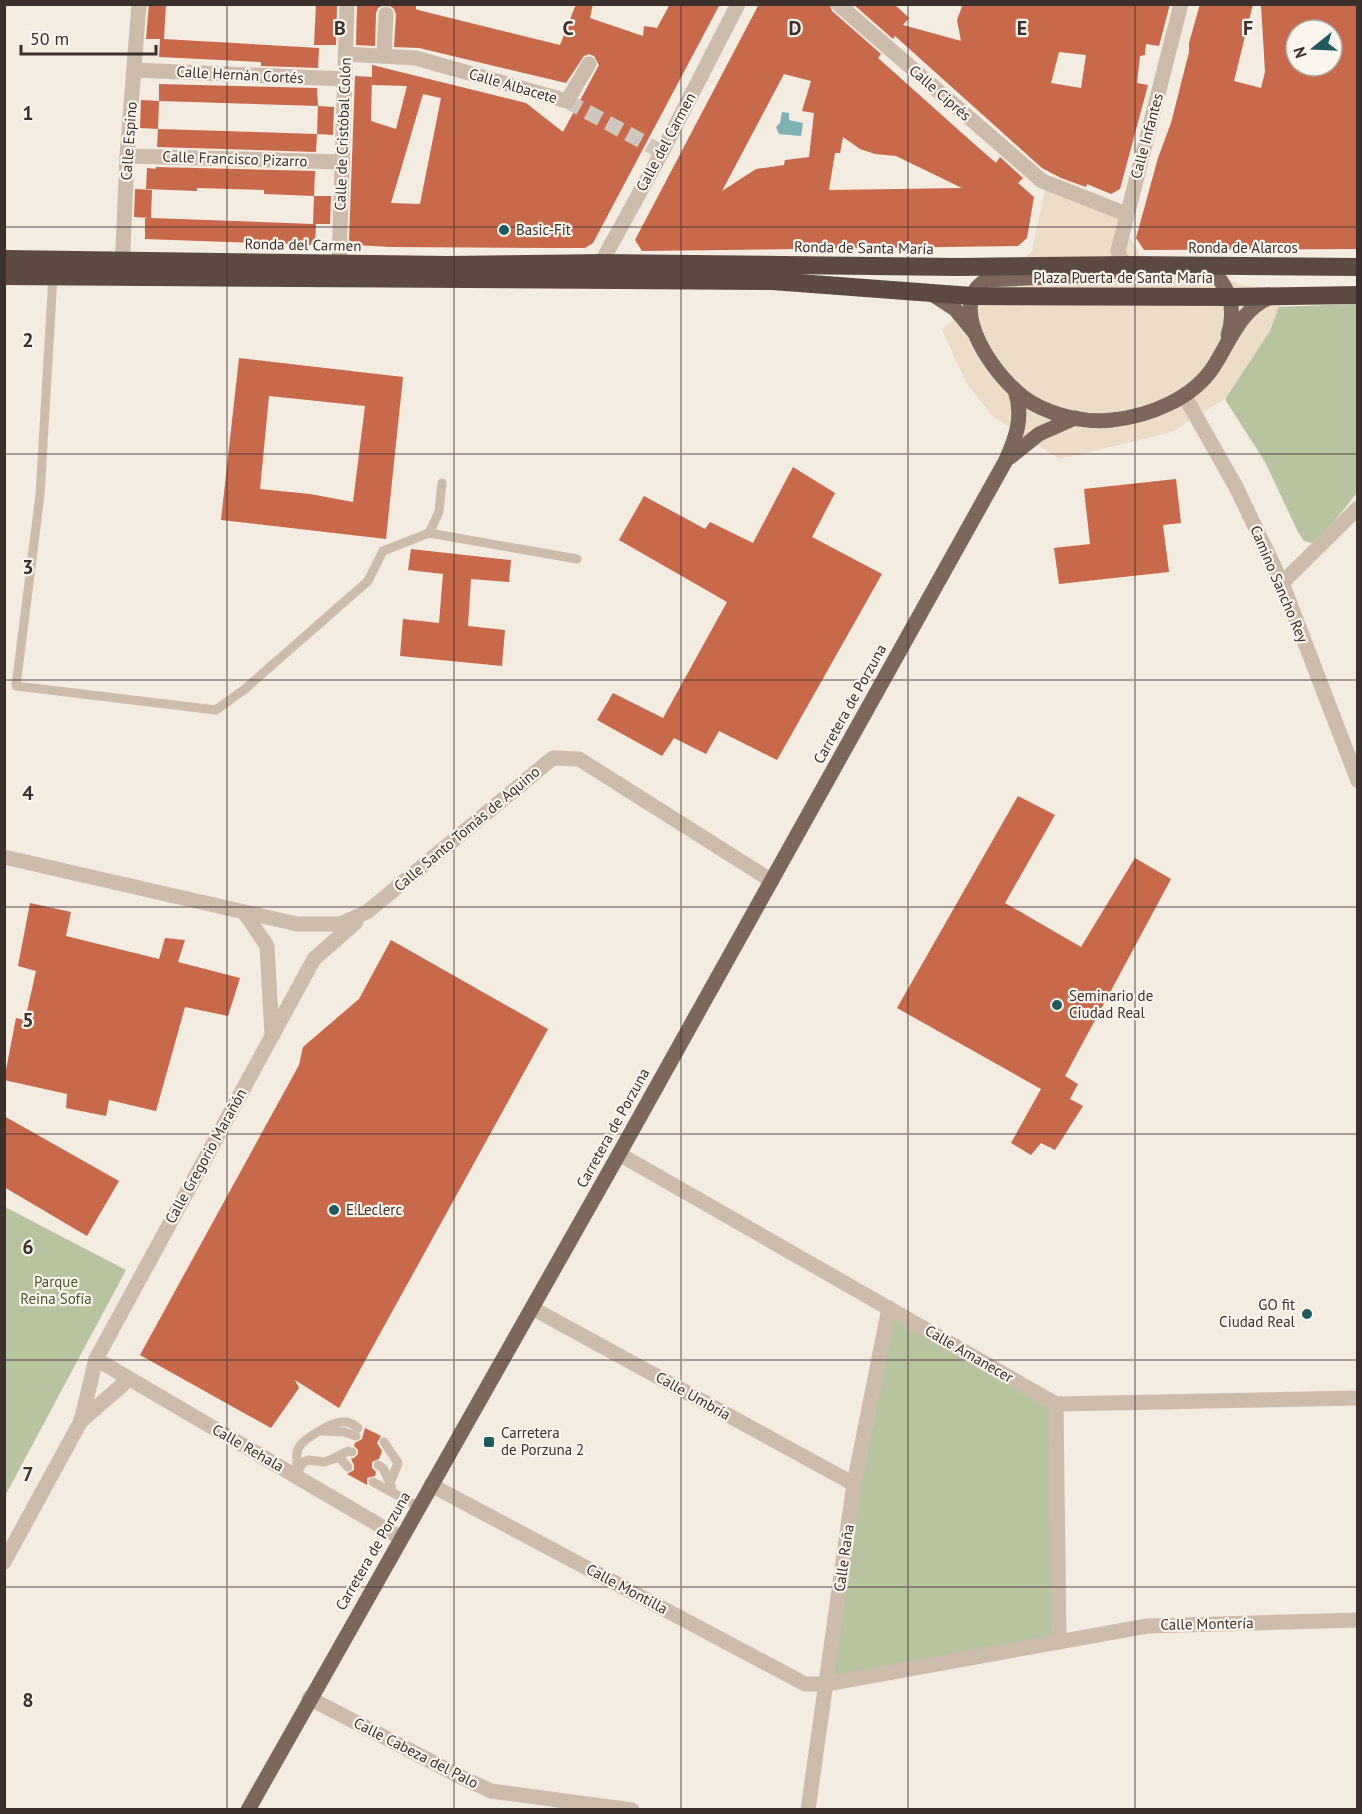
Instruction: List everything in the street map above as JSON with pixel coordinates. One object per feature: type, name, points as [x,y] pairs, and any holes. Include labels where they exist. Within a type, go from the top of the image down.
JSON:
[{"type":"highway","name":"Ronda del Carmen","points":[[4,259],[122,268],[597,281]]},
{"type":"highway","name":"Ronda del Carmen","points":[[4,276],[53,276],[122,268],[339,263],[447,265],[601,263]]},
{"type":"highway","name":"Ronda de Santa María","points":[[601,263],[959,267],[1128,265]]},
{"type":"highway","name":"Ronda de Alarcos","points":[[1128,265],[1358,267]]},
{"type":"highway","points":[[597,281],[772,281],[972,296]]},
{"type":"highway","points":[[1274,296],[1358,295]]},
{"type":"highway","name":"Plaza Puerta de Santa María","points":[[972,296],[1274,296]]},
{"type":"main road","points":[[977,337],[970,308],[972,296],[978,286],[986,280],[1094,275],[1112,273],[1128,265]]},
{"type":"main road","points":[[1207,267],[1218,275],[1230,297],[1232,306],[1230,329],[1223,350]]},
{"type":"main road","points":[[930,293],[955,309],[977,337],[1000,374],[1030,402],[1050,412],[1075,418],[1112,420],[1149,412],[1184,395],[1213,368],[1252,307],[1274,296]]},
{"type":"main road","name":"Carretera de Porzuna","points":[[248,1809],[619,1154],[1005,462],[1016,438],[1020,417],[1015,390]]},
{"type":"main road","points":[[1005,462],[1039,434],[1075,418]]},
{"type":"street","name":"Calle Espino","points":[[122,268],[127,156],[139,4]]},
{"type":"street","name":"Calle de Cristóbal Colón","points":[[339,263],[347,4]]},
{"type":"street","name":"Calle del Carmen","points":[[597,281],[601,263],[662,152],[738,4]]},
{"type":"street","name":"Calle Ciprés","points":[[838,4],[1042,181],[1126,214]]},
{"type":"street","name":"Calle Infantes","points":[[1128,265],[1118,251],[1181,4]]},
{"type":"street","points":[[384,56],[386,14]]},
{"type":"street","name":"Calle Albacete","points":[[346,54],[416,57],[567,102],[590,64]]},
{"type":"street","name":"Calle Hernán Cortés","points":[[134,70],[345,79]]},
{"type":"street","name":"Calle Francisco Pizarro","points":[[127,156],[343,162]]},
{"type":"street","name":"Camino Sancho Rey","points":[[1184,395],[1236,488],[1282,583],[1358,781]]},
{"type":"street","points":[[1282,583],[1358,508]]},
{"type":"street","name":"Calle Santo Tomás de Aquino","points":[[4,857],[297,924],[340,924],[367,912],[553,758],[579,759],[772,881]]},
{"type":"street","points":[[244,912],[267,945],[272,1036]]},
{"type":"street","name":"Calle Gregorio Marañón","points":[[4,1562],[81,1421],[96,1359],[314,959],[367,912]]},
{"type":"street","name":"Calle Amanecer","points":[[619,1154],[1056,1404]]},
{"type":"street","name":"Calle Umbría","points":[[532,1308],[854,1484]]},
{"type":"street","name":"Calle Raña","points":[[808,1809],[854,1484],[889,1308]]},
{"type":"street","name":"Calle Rehala","points":[[96,1359],[298,1475],[401,1538]]},
{"type":"street","name":"Calle Gregorio Marañón","points":[[81,1421],[129,1379]]},
{"type":"street","points":[[1059,1642],[1056,1404],[1358,1398]]},
{"type":"street","name":"Calle Montilla","points":[[431,1485],[805,1684],[826,1684]]},
{"type":"street","name":"Calle Montería","points":[[826,1684],[1147,1626],[1358,1620]]},
{"type":"street","name":"Calle Cabeza del Palo","points":[[309,1698],[492,1791],[632,1809]]},
{"type":"lane","points":[[53,276],[40,495],[16,686],[216,710],[245,689],[368,581],[383,551],[429,533],[577,560]]},
{"type":"lane","points":[[429,533],[439,512],[442,483]]},
{"type":"lane","points":[[298,1475],[297,1451],[301,1443],[331,1424],[352,1423],[357,1432]]},
{"type":"lane","points":[[386,1448],[398,1463],[390,1483]]},
{"type":"lane","points":[[298,1475],[303,1462],[309,1460],[324,1462],[348,1451],[352,1452]]},
{"type":"lane","points":[[334,1458],[339,1457],[348,1467]]},
{"type":"lane","points":[[378,1465],[383,1468],[393,1493]]},
{"type":"lane","points":[[373,1482],[418,1507]]},
{"type":"green space","points":[[1357,304],[1357,493],[1319,540],[1311,543],[1304,541],[1298,532],[1265,462],[1226,401],[1224,392],[1274,307]]},
{"type":"green space","name":"Parque Reina Sofía","points":[[5,1207],[126,1270],[5,1496]]},
{"type":"green space","points":[[889,1308],[1056,1404],[1059,1642],[826,1684]]},
{"type":"shaded area","points":[[1052,176],[1108,198],[1140,255],[1283,296],[1270,331],[1226,398],[1172,432],[1060,459],[992,416],[966,382],[942,330],[1032,251],[1044,193]]},
{"type":"water","points":[[782,112],[789,113],[789,120],[803,123],[801,136],[779,134],[776,127],[780,123]]},
{"type":"building","points":[[149,4],[166,4],[164,39],[319,48],[318,68],[261,66],[261,62],[159,57],[160,39],[146,39]]},
{"type":"building","points":[[316,4],[337,5],[336,45],[314,45]]},
{"type":"building","points":[[372,4],[385,4],[378,8],[376,13],[375,46],[356,45],[357,6],[372,6]]},
{"type":"building","points":[[387,4],[416,4],[418,10],[560,45],[576,4],[593,4],[590,18],[643,36],[644,26],[657,28],[670,4],[720,4],[593,243],[585,248],[390,247],[356,245],[349,240],[355,76],[372,77],[372,65],[526,103],[563,132],[599,65],[594,56],[589,54],[584,56],[566,83],[419,48],[394,47],[396,14],[394,9]],"holes":[[[372,77],[372,85],[407,86],[396,129],[371,121]],[[423,94],[441,98],[420,204],[391,203]]]},
{"type":"building","points":[[759,4],[829,4],[832,11],[881,54],[878,58],[996,163],[1000,157],[1023,178],[1018,183],[1034,197],[1027,238],[1018,246],[642,251],[635,240]],"holes":[[[784,74],[811,81],[802,111],[814,113],[809,157],[785,160],[784,165],[756,169],[722,191]],[[843,137],[860,149],[875,154],[896,156],[962,188],[829,190],[835,153],[840,153]]]},
{"type":"building","points":[[853,4],[894,4],[909,18],[903,25],[961,41],[957,20],[963,4],[1170,4],[1159,46],[1146,44],[1145,55],[1140,56],[1137,83],[1148,85],[1120,189],[1111,194],[1087,184],[1086,187],[1061,178],[1042,168],[895,36],[893,39]],"holes":[[[1059,52],[1086,55],[1081,88],[1051,83]]]},
{"type":"building","points":[[1200,4],[1253,4],[1234,81],[1261,88],[1265,72],[1261,4],[1358,4],[1358,249],[1144,250],[1136,238],[1158,158],[1171,123],[1189,52],[1189,43]]},
{"type":"building","points":[[159,84],[317,88],[318,106],[159,101]]},
{"type":"building","points":[[141,100],[159,101],[158,129],[140,128]]},
{"type":"building","points":[[318,106],[334,107],[333,135],[317,134]]},
{"type":"building","points":[[158,129],[317,134],[316,152],[157,147]]},
{"type":"building","points":[[156,167],[315,171],[314,196],[264,194],[264,190],[146,189],[147,168],[156,169]]},
{"type":"building","points":[[135,189],[152,190],[151,218],[313,224],[314,196],[331,196],[330,224],[316,224],[315,245],[145,239],[145,218],[134,217]]},
{"type":"building","points":[[239,358],[403,377],[386,539],[221,520]],"holes":[[[269,396],[365,406],[353,502],[310,494],[260,489]]]},
{"type":"building","points":[[793,467],[835,493],[812,537],[882,574],[777,760],[719,731],[706,754],[674,738],[662,756],[597,720],[613,693],[663,718],[727,602],[619,540],[644,496],[705,529],[710,522],[753,543]]},
{"type":"building","points":[[1176,479],[1181,523],[1163,525],[1169,572],[1059,584],[1054,548],[1090,544],[1084,489]]},
{"type":"building","points":[[411,549],[511,560],[509,582],[471,579],[468,626],[505,630],[502,666],[400,656],[403,619],[439,623],[443,574],[408,570]]},
{"type":"building","points":[[1018,796],[1055,815],[1005,903],[1081,947],[1135,858],[1171,879],[1065,1076],[1078,1084],[1070,1099],[1083,1106],[1055,1150],[1041,1143],[1031,1155],[1011,1143],[1041,1089],[897,1008]]},
{"type":"building","points":[[30,903],[71,912],[66,936],[159,959],[165,938],[185,940],[178,962],[240,978],[228,1016],[185,1007],[156,1111],[109,1100],[106,1116],[66,1108],[67,1094],[4,1080],[16,1018],[25,1020],[36,971],[18,966]]},
{"type":"building","name":"E.Leclerc","points":[[391,940],[548,1029],[339,1408],[295,1380],[299,1388],[271,1428],[140,1355],[299,1065],[303,1047],[359,999]]},
{"type":"building","points":[[4,1116],[119,1181],[87,1236],[4,1187]]},
{"type":"building","points":[[365,1428],[381,1436],[377,1443],[382,1451],[379,1459],[372,1462],[372,1468],[376,1472],[375,1476],[367,1478],[367,1485],[347,1474],[354,1470],[351,1459],[358,1454],[358,1450],[354,1446],[362,1439]]},
{"type":"tunnel","points":[[567,101],[662,152]]},
{"type":"place","name":"Basic-Fit","points":[[504,230]]},
{"type":"place","name":"Seminario de Ciudad Real","points":[[1057,1005]]},
{"type":"place","name":"E.Leclerc","points":[[334,1210]]},
{"type":"place","name":"GO fit Ciudad Real","points":[[1307,1314]]},
{"type":"place","name":"Carretera de Porzuna 2","points":[[489,1442]]}]
